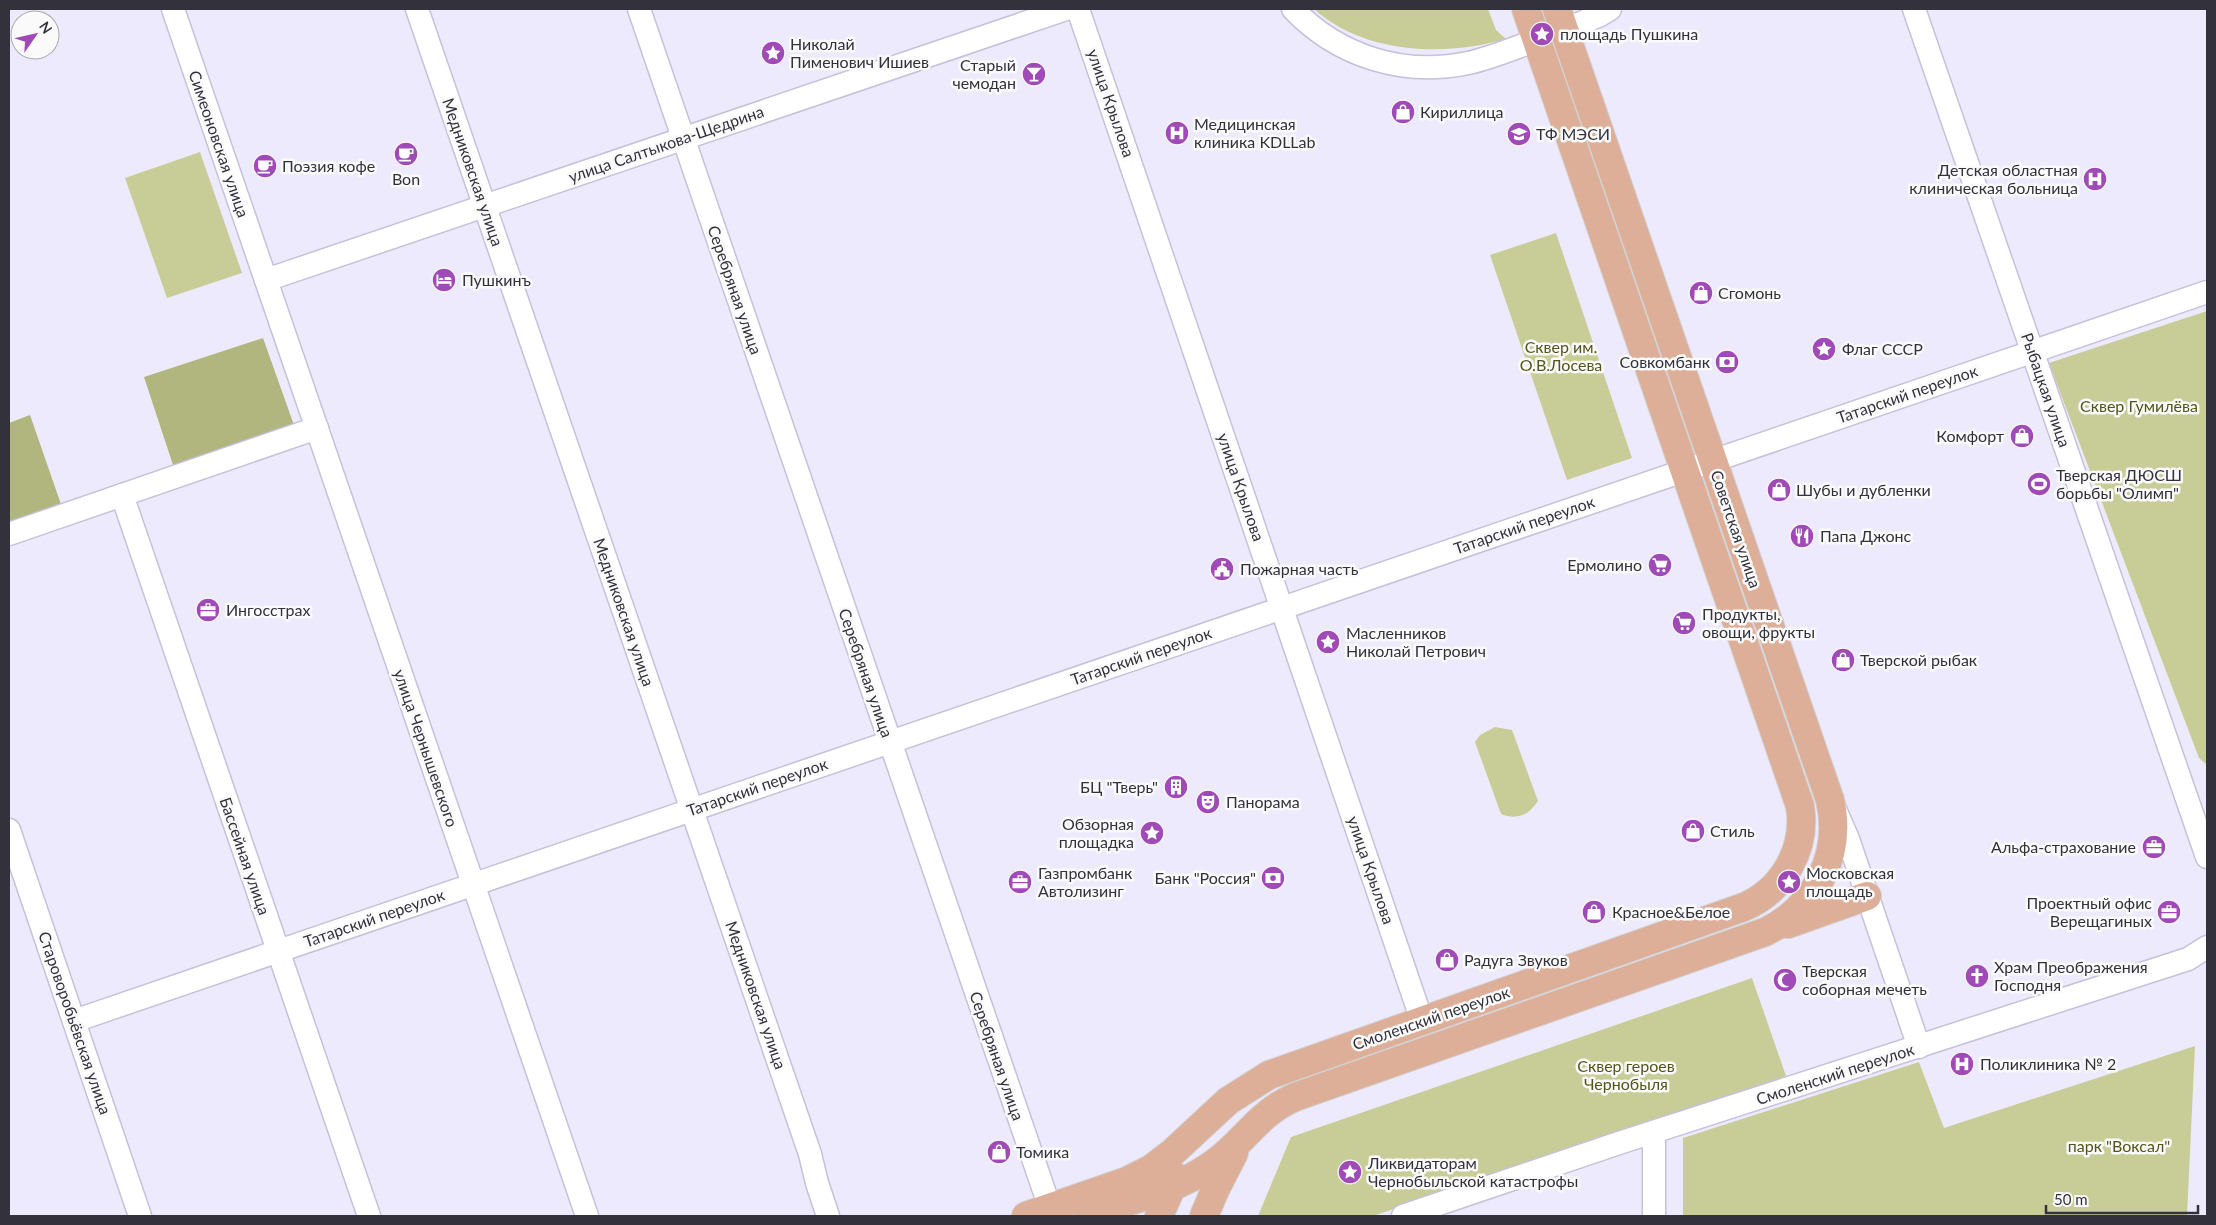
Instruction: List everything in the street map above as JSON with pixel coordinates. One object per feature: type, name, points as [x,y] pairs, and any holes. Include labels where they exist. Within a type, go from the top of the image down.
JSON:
[{"type":"main road","name":"Советская улица","points":[[1526,9],[1800,806]]},
{"type":"main road","points":[[1531,9],[1540,19],[1560,20]]},
{"type":"main road","name":"Советская улица","points":[[1560,20],[1830,800]]},
{"type":"main road","name":"Смоленский переулок","points":[[1038,1212],[1085,1211],[1132,1200],[1172,1186],[1211,1166],[1263,1116],[1295,1097],[1765,932],[1782,923],[1796,912],[1819,882],[1832,847],[1833,818],[1830,800]]},
{"type":"main road","name":"Смоленский переулок","points":[[1085,1211],[1127,1181],[1151,1169],[1172,1153],[1241,1091],[1269,1075],[1420,1016],[1728,913],[1757,900],[1779,881],[1791,863],[1800,835],[1800,806]]},
{"type":"main road","points":[[1765,932],[1867,896]]},
{"type":"main road","points":[[1159,1216],[1195,1140],[1221,1107]]},
{"type":"main road","points":[[1204,1216],[1228,1162],[1243,1136]]},
{"type":"main road","points":[[1132,1200],[1145,1207],[1154,1216]]},
{"type":"street","name":"Симеоновская улица","points":[[173,9],[266,280]]},
{"type":"street","name":"Медниковская улица","points":[[418,9],[810,1154],[828,1216]]},
{"type":"street","name":"Серебряная улица","points":[[639,9],[980,1008],[1038,1212]]},
{"type":"street","name":"улица Салтыкова-Щедрина","points":[[266,280],[1066,9]]},
{"type":"street","name":"улица Крылова","points":[[1078,9],[1420,1016]]},
{"type":"street","points":[[1293,9],[1317,30],[1347,49],[1399,66],[1416,68],[1452,66],[1488,58],[1537,40]]},
{"type":"street","points":[[1560,20],[1610,9]]},
{"type":"street","name":"Рыбацкая улица","points":[[1914,9],[2207,857]]},
{"type":"street","name":"улица Чернышевского","points":[[266,280],[587,1216]]},
{"type":"street","name":"Татарский переулок","points":[[74,1021],[2207,292]]},
{"type":"street","points":[[9,534],[317,428]]},
{"type":"street","name":"Бассейная улица","points":[[122,495],[369,1216]]},
{"type":"street","name":"Советская улица","points":[[1830,800],[1848,838],[1919,1047]]},
{"type":"street","name":"Староворобьёвская улица","points":[[9,830],[140,1216]]},
{"type":"street","name":"Смоленский переулок","points":[[1403,1216],[2188,959],[2207,948]]},
{"type":"street","points":[[1654,1133],[1654,1216]]},
{"type":"green space","points":[[1314,9],[1488,9],[1496,30],[1506,39],[1482,45],[1457,48],[1406,48],[1380,43],[1356,35],[1334,24]]},
{"type":"green space","points":[[200,152],[242,273],[167,298],[125,178]]},
{"type":"green space","name":"Сквер им. О.В.Лосева","points":[[1556,233],[1632,458],[1567,480],[1490,255]]},
{"type":"green space","name":"Сквер Гумилёва","points":[[2207,311],[2207,765],[2199,758],[2049,363]]},
{"type":"green space","points":[[263,338],[295,428],[174,468],[144,377]]},
{"type":"green space","points":[[30,415],[63,510],[9,529],[9,423]]},
{"type":"green space","points":[[1495,727],[1512,730],[1538,801],[1530,810],[1522,815],[1512,817],[1501,814],[1475,742],[1480,735]]},
{"type":"green space","name":"Сквер героев Чернобыля","points":[[1752,978],[1786,1076],[1373,1216],[1258,1216],[1291,1137]]},
{"type":"green space","name":"парк \"Воксал\"","points":[[2195,1046],[2187,1216],[1683,1216],[1683,1138],[1919,1062],[1944,1128]]},
{"type":"place","name":"площадь Пушкина","points":[[1542,34]]},
{"type":"place","name":"Николай Пименович Ишиев","points":[[773,53]]},
{"type":"place","name":"Старый чемодан","points":[[1034,74]]},
{"type":"place","name":"Кириллица","points":[[1403,112]]},
{"type":"place","name":"Медицинская клиника KDLLab","points":[[1177,133]]},
{"type":"place","name":"ТФ МЭСИ","points":[[1519,134]]},
{"type":"place","name":"Bon","points":[[406,154]]},
{"type":"place","name":"Поэзия кофе","points":[[265,166]]},
{"type":"place","name":"Детская областная клиническая больница","points":[[2095,179]]},
{"type":"place","name":"Пушкинъ","points":[[444,280]]},
{"type":"place","name":"Сгомонь","points":[[1701,293]]},
{"type":"place","name":"Флаг СССР","points":[[1824,349]]},
{"type":"place","name":"Совкомбанк","points":[[1727,362]]},
{"type":"place","name":"Комфорт","points":[[2022,436]]},
{"type":"place","name":"Тверская ДЮСШ борьбы \"Олимп\"","points":[[2039,484]]},
{"type":"place","name":"Шубы и дубленки","points":[[1779,490]]},
{"type":"place","name":"Папа Джонс","points":[[1802,536]]},
{"type":"place","name":"Ермолино","points":[[1660,565]]},
{"type":"place","name":"Пожарная часть","points":[[1222,569]]},
{"type":"place","name":"Ингосстрах","points":[[208,610]]},
{"type":"place","name":"Продукты, овощи, фрукты","points":[[1684,623]]},
{"type":"place","name":"Масленников Николай Петрович","points":[[1328,642]]},
{"type":"place","name":"Тверской рыбак","points":[[1843,660]]},
{"type":"place","name":"БЦ \"Тверь\"","points":[[1176,787]]},
{"type":"place","name":"Панорама","points":[[1208,802]]},
{"type":"place","name":"Стиль","points":[[1693,831]]},
{"type":"place","name":"Обзорная площадка","points":[[1152,833]]},
{"type":"place","name":"Альфа-страхование","points":[[2154,847]]},
{"type":"place","name":"Банк \"Россия\"","points":[[1273,878]]},
{"type":"place","name":"Газпромбанк Автолизинг","points":[[1020,882]]},
{"type":"place","name":"Московская площадь","points":[[1789,882]]},
{"type":"place","name":"Красное&Белое","points":[[1594,912]]},
{"type":"place","name":"Проектный офис Верещагиных","points":[[2169,912]]},
{"type":"place","name":"Радуга Звуков","points":[[1447,960]]},
{"type":"place","name":"Храм Преображения Господня","points":[[1977,976]]},
{"type":"place","name":"Тверская соборная мечеть","points":[[1785,980]]},
{"type":"place","name":"Поликлиника № 2","points":[[1962,1064]]},
{"type":"place","name":"Томика","points":[[999,1152]]},
{"type":"place","name":"Ликвидаторам Чернобыльской катастрофы","points":[[1350,1172]]}]
